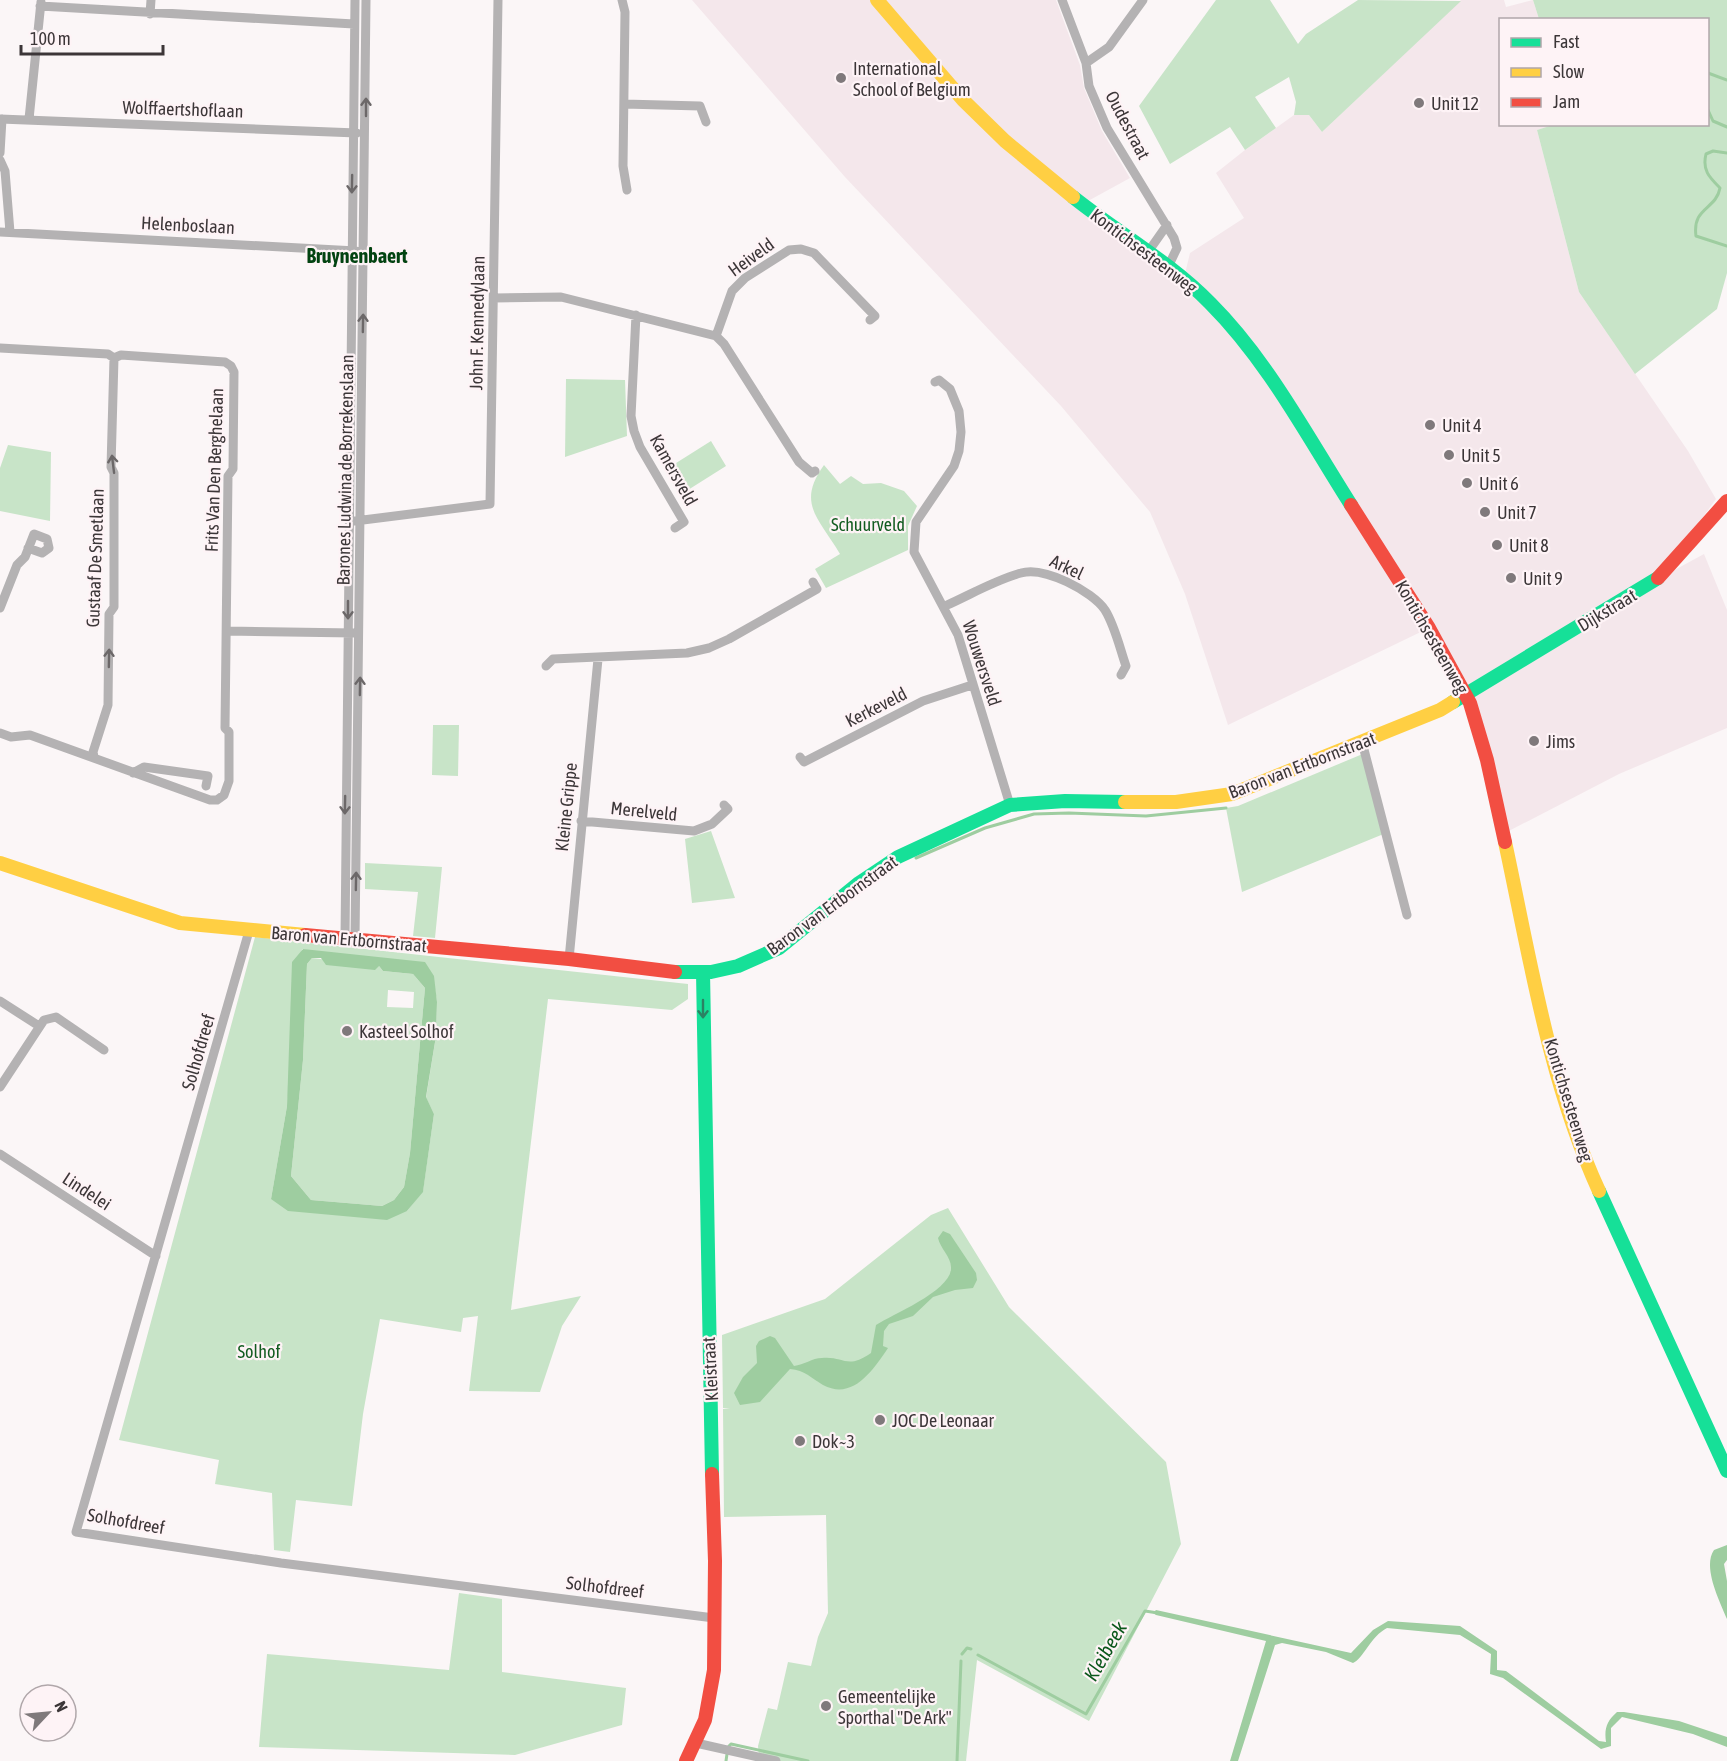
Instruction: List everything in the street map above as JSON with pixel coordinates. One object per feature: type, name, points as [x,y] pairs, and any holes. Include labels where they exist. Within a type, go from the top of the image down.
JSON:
[{"type":"street","points":[[150,14],[151,0]]},
{"type":"street","name":"Barones Ludwina de Borrekenslaan","points":[[350,939],[347,522],[355,0]]},
{"type":"street","name":"Barones Ludwina de Borrekenslaan","points":[[350,939],[360,633],[366,0]]},
{"type":"street","name":"John F. Kennedylaan","points":[[347,522],[490,504],[498,0]]},
{"type":"street","points":[[622,0],[625,12],[623,166],[627,190]]},
{"type":"street","name":"Kontichsesteenweg","points":[[877,0],[963,100],[1005,141],[1076,199],[1168,267],[1209,302],[1243,340],[1274,383],[1429,628],[1467,696],[1487,760],[1543,1017],[1573,1125],[1596,1185],[1727,1471]]},
{"type":"street","name":"Oudestraat","points":[[1062,0],[1086,63],[1089,86],[1107,128],[1167,225],[1177,248],[1168,267]]},
{"type":"street","points":[[1086,63],[1109,47],[1143,0]]},
{"type":"street","points":[[29,119],[40,3],[150,14],[354,24]]},
{"type":"street","points":[[624,104],[700,106],[706,122]]},
{"type":"street","points":[[0,153],[1,119]]},
{"type":"street","name":"Wolffaertshoflaan","points":[[1,119],[366,133]]},
{"type":"street","name":"Helenboslaan","points":[[0,160],[5,171],[5,232],[364,252]]},
{"type":"street","points":[[1148,252],[1167,225]]},
{"type":"street","name":"Heiveld","points":[[716,336],[732,291],[745,278],[789,250],[801,249],[821,259],[875,316],[870,320]]},
{"type":"street","points":[[494,298],[561,297],[716,336],[724,344],[799,462],[812,473],[815,471]]},
{"type":"street","name":"Kamersveld","points":[[636,315],[631,416],[640,447],[684,522],[675,528]]},
{"type":"street","name":"Frits Van Den Berghelaan","points":[[0,348],[108,354],[114,358],[121,355],[225,362],[234,372],[233,469],[228,476],[225,728],[229,732],[229,781],[224,795],[217,800],[210,800],[30,735],[11,737],[0,733]]},
{"type":"street","name":"Gustaaf De Smetlaan","points":[[94,757],[93,752],[106,716],[109,614],[114,607],[114,473],[111,467],[114,358]]},
{"type":"street","name":"Wouwersveld","points":[[935,382],[939,380],[950,389],[959,411],[961,432],[959,451],[954,466],[916,522],[914,552],[920,567],[945,606],[958,636],[1010,806]]},
{"type":"street","name":"Dijkstraat","points":[[1467,696],[1656,580],[1727,501]]},
{"type":"street","points":[[0,608],[16,565],[25,557],[28,548]]},
{"type":"street","name":"Arkel","points":[[945,606],[1020,573],[1035,570],[1053,575],[1095,600],[1105,611],[1126,666],[1121,675]]},
{"type":"street","points":[[546,666],[553,659],[598,659],[687,653],[709,648],[817,589],[813,582]]},
{"type":"street","points":[[227,631],[360,633]]},
{"type":"street","name":"Kleine Grippe","points":[[569,959],[598,659]]},
{"type":"street","name":"Kerkeveld","points":[[800,757],[804,762],[923,701],[972,685]]},
{"type":"street","name":"Baron van Ertbornstraat","points":[[0,863],[156,917],[180,923],[569,959],[668,972],[703,972],[738,966],[779,948],[860,883],[898,857],[956,828],[1010,806],[1065,801],[1176,802],[1232,794],[1440,710],[1467,696]]},
{"type":"street","points":[[1362,742],[1407,915]]},
{"type":"street","name":"Frits Van Den Berghelaan","points":[[133,773],[144,767],[208,776],[206,786]]},
{"type":"street","name":"Merelveld","points":[[581,821],[694,831],[712,824],[728,809],[724,805]]},
{"type":"street","name":"Solhofdreef","points":[[249,931],[76,1532],[281,1563],[714,1618]]},
{"type":"street","name":"Kleistraat","points":[[686,1761],[705,1720],[712,1691],[714,1618],[703,972]]},
{"type":"street","points":[[0,1001],[39,1026]]},
{"type":"street","points":[[0,1087],[44,1020],[56,1017],[105,1050]]},
{"type":"street","name":"Lindelei","points":[[0,1154],[156,1256]]},
{"type":"street","points":[[696,1743],[776,1761]]},
{"type":"shaded area","points":[[692,0],[1056,0],[1080,65],[1084,88],[1102,131],[1130,178],[1088,201],[1184,278],[1190,253],[1244,218],[1216,173],[1294,115],[1309,115],[1322,132],[1461,0],[1504,0],[1506,7],[1533,0],[1539,18],[1499,18],[1499,126],[1552,126],[1537,130],[1579,292],[1688,451],[1716,499],[1658,579],[1704,554],[1727,610],[1727,728],[1619,774],[1503,834],[1477,723],[1429,628],[1228,725],[1185,594],[1150,512],[1061,406],[845,177]]},
{"type":"shaded area","points":[[303,949],[425,962],[434,976],[437,1002],[436,1036],[426,1097],[434,1114],[423,1192],[407,1211],[387,1220],[288,1211],[271,1199],[287,1106],[292,962]],"holes":[[[312,958],[321,958],[326,965],[375,970],[379,966],[383,971],[413,974],[425,988],[410,1153],[404,1187],[394,1200],[382,1206],[311,1200],[291,1176],[303,1060],[307,964]]]},
{"type":"shaded area","points":[[943,1231],[950,1234],[976,1273],[977,1280],[973,1288],[955,1290],[933,1297],[913,1316],[889,1324],[884,1331],[883,1346],[888,1348],[869,1374],[853,1386],[834,1389],[804,1373],[790,1369],[760,1402],[740,1405],[734,1393],[743,1377],[757,1363],[756,1346],[759,1341],[770,1336],[775,1338],[794,1366],[818,1358],[851,1362],[871,1353],[876,1325],[933,1293],[949,1276],[951,1263],[938,1238]]},
{"type":"shaded area","points":[[1727,1545],[1727,1560],[1724,1564],[1727,1581],[1727,1619],[1713,1584],[1710,1566],[1714,1550]]},
{"type":"shaded area","points":[[1156,1610],[1351,1653],[1373,1630],[1388,1621],[1460,1626],[1497,1651],[1497,1670],[1506,1671],[1599,1741],[1606,1742],[1605,1733],[1609,1722],[1617,1712],[1624,1712],[1679,1721],[1727,1737],[1727,1747],[1693,1734],[1622,1717],[1611,1728],[1611,1746],[1601,1749],[1503,1678],[1490,1674],[1491,1654],[1460,1635],[1387,1628],[1376,1636],[1353,1663],[1326,1652],[1282,1643],[1275,1645],[1238,1761],[1230,1761],[1266,1641],[1156,1615],[1153,1613]]},
{"type":"green space","points":[[1216,0],[1270,0],[1298,44],[1306,34],[1358,0],[1461,1],[1322,132],[1309,115],[1294,115],[1296,102],[1289,77],[1255,97],[1276,128],[1245,150],[1230,127],[1170,164],[1139,106]]},
{"type":"green space","points":[[1533,0],[1727,0],[1727,273],[1717,309],[1635,374],[1579,292],[1537,130],[1550,126],[1709,126],[1709,18],[1539,18]]},
{"type":"green space","points":[[566,379],[625,380],[627,436],[565,457]]},
{"type":"green space","points":[[711,441],[726,466],[680,495],[665,470]]},
{"type":"green space","points":[[8,445],[51,452],[50,521],[0,511],[0,468]]},
{"type":"green space","name":"Schuurveld","points":[[824,465],[840,484],[851,476],[863,484],[881,483],[904,491],[917,506],[908,526],[908,550],[826,588],[815,569],[840,554],[818,520],[811,501],[812,490]]},
{"type":"green space","points":[[433,725],[459,725],[458,776],[432,775]]},
{"type":"green space","points":[[1365,753],[1386,833],[1242,892],[1226,808],[1238,806]]},
{"type":"green space","points":[[711,831],[735,898],[692,903],[685,839]]},
{"type":"green space","points":[[365,863],[442,867],[435,938],[413,936],[418,892],[365,889]]},
{"type":"green space","name":"Solhof","points":[[255,937],[688,984],[688,999],[672,1010],[548,999],[511,1310],[581,1296],[562,1326],[540,1392],[469,1391],[478,1316],[463,1318],[461,1332],[380,1319],[363,1414],[352,1506],[296,1500],[290,1552],[274,1550],[272,1493],[215,1484],[219,1460],[119,1440]],"holes":[[[302,949],[433,976],[437,1002],[436,1036],[426,1098],[434,1114],[423,1191],[407,1211],[271,1199],[287,1106]]]},
{"type":"green space","points":[[312,958],[379,966],[383,971],[413,974],[425,988],[410,1153],[404,1187],[394,1200],[382,1206],[311,1200],[291,1176],[303,1060],[307,964]],"holes":[[[388,990],[414,992],[413,1008],[387,1007]]]},
{"type":"green space","points":[[948,1208],[1009,1307],[1166,1462],[1181,1544],[1089,1721],[977,1660],[966,1761],[776,1761],[759,1757],[758,1746],[768,1708],[777,1710],[788,1662],[811,1666],[818,1637],[828,1613],[826,1515],[724,1517],[723,1409],[730,1408],[723,1408],[722,1335],[825,1299],[931,1215]]},
{"type":"green space","points":[[459,1593],[502,1599],[502,1672],[626,1688],[622,1725],[515,1755],[259,1747],[267,1654],[449,1670]]},
{"type":"waterway","points":[[1709,73],[1727,80]]},
{"type":"waterway","points":[[1709,112],[1713,121],[1727,127]]},
{"type":"waterway","points":[[1727,153],[1713,151],[1706,154],[1707,173],[1720,188],[1714,201],[1701,214],[1696,227],[1696,236],[1727,246]]},
{"type":"waterway","points":[[916,858],[985,828],[1034,814],[1146,816],[1226,808]]},
{"type":"waterway","name":"Kleibeek","points":[[978,1655],[1086,1714],[1145,1611],[1158,1613]]},
{"type":"waterway","name":"Kleibeek","points":[[962,1654],[967,1648],[971,1649]]},
{"type":"waterway","name":"Kleibeek","points":[[957,1761],[961,1661]]},
{"type":"waterway","name":"Kleibeek","points":[[729,1746],[731,1744],[808,1761]]},
{"type":"waterway","name":"Kleibeek","points":[[726,1761],[727,1754]]},
{"type":"traffic: fast","points":[[1073,197],[1178,274],[1231,326],[1286,400],[1351,505]]},
{"type":"traffic: fast","points":[[1453,702],[1658,578]]},
{"type":"traffic: fast","points":[[675,972],[711,972],[738,966],[779,948],[859,883],[898,857],[1010,805],[1065,801],[1125,802]]},
{"type":"traffic: fast","points":[[703,972],[712,1474]]},
{"type":"traffic: fast","points":[[1599,1191],[1727,1471]]},
{"type":"traffic: slow","points":[[877,0],[963,100],[1005,141],[1073,197]]},
{"type":"traffic: slow","points":[[1125,802],[1176,802],[1232,794],[1440,710],[1453,702]]},
{"type":"traffic: slow","points":[[1505,842],[1554,1063],[1567,1107],[1599,1191]]},
{"type":"traffic: slow","points":[[0,863],[180,923],[305,935]]},
{"type":"traffic: jam","points":[[1658,578],[1727,501]]},
{"type":"traffic: jam","points":[[1351,505],[1429,628],[1470,703],[1487,760],[1505,842]]},
{"type":"traffic: jam","points":[[305,935],[569,959],[675,972]]},
{"type":"traffic: jam","points":[[686,1761],[705,1720],[714,1670],[715,1561],[712,1474]]},
{"type":"place","name":"International School of Belgium","points":[[841,78]]},
{"type":"place","name":"Unit 12","points":[[1419,103]]},
{"type":"place","name":"Unit 4","points":[[1430,425]]},
{"type":"place","name":"Unit 5","points":[[1449,455]]},
{"type":"place","name":"Unit 6","points":[[1467,483]]},
{"type":"place","name":"Unit 7","points":[[1485,512]]},
{"type":"place","name":"Unit 8","points":[[1497,545]]},
{"type":"place","name":"Unit 9","points":[[1511,578]]},
{"type":"place","name":"Jims","points":[[1534,741]]},
{"type":"place","name":"Kasteel Solhof","points":[[347,1031]]},
{"type":"place","name":"JOC De Leonaar","points":[[880,1420]]},
{"type":"place","name":"Dok~3","points":[[800,1441]]},
{"type":"place","name":"Gemeentelijke Sporthal \"De Ark\"","points":[[826,1706]]},
{"type":"district","name":"Bruynenbaert","points":[[357,255]]}]
